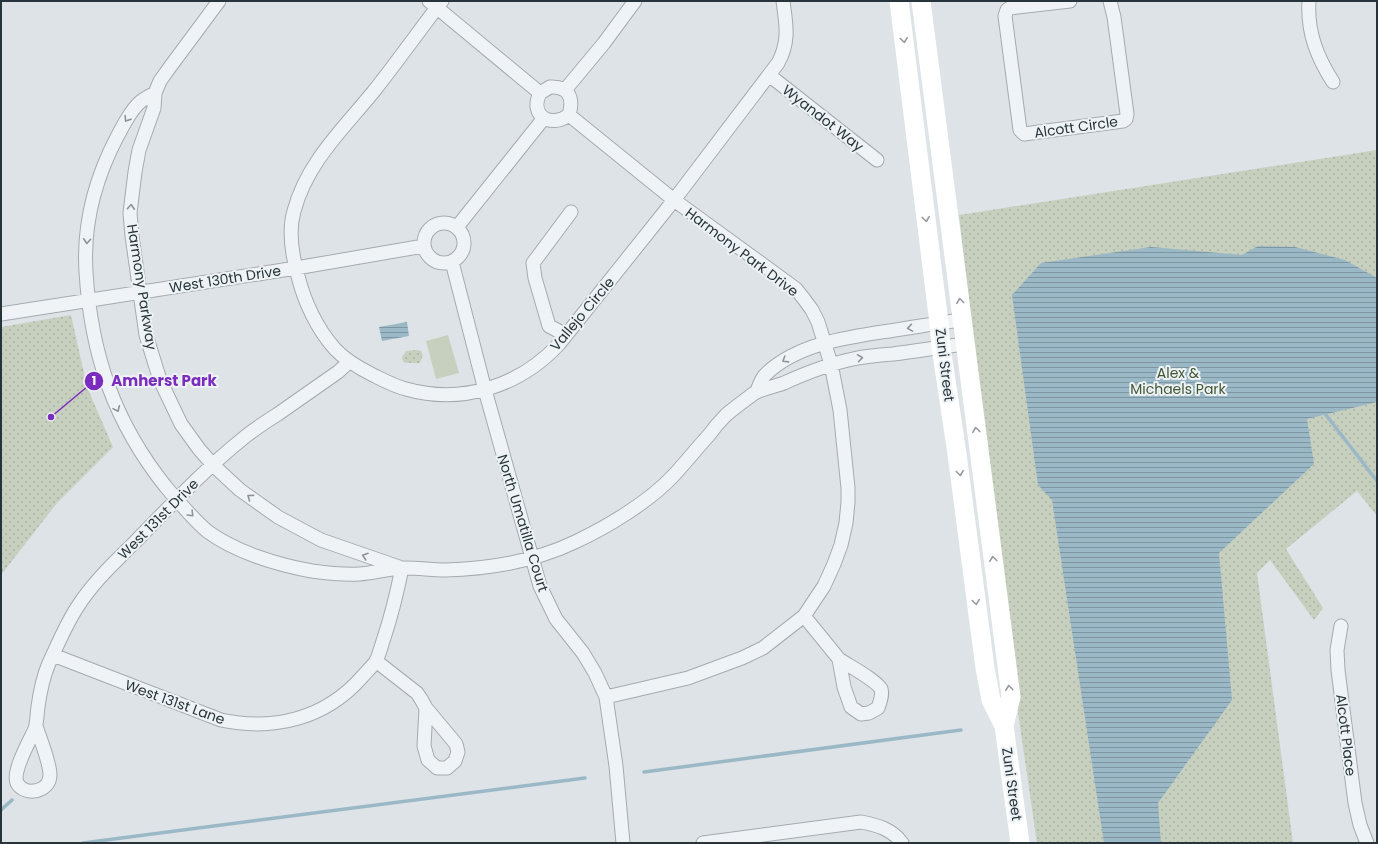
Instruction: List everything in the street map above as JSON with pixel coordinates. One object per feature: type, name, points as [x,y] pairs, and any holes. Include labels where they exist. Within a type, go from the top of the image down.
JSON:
[{"type":"main road","name":"Zuni Street","points":[[899,1],[941,348],[957,454],[985,668],[990,700],[1004,726],[1020,843]]},
{"type":"main road","name":"Zuni Street","points":[[921,1],[1011,697],[1004,726]]},
{"type":"street","name":"Harmony Parkway","points":[[219,1],[160,81],[155,93],[154,108],[139,150],[135,172],[130,213],[132,236],[146,335],[160,380],[181,424],[213,465],[240,490],[278,517],[321,540],[402,568]]},
{"type":"street","points":[[565,90],[604,43],[635,1]]},
{"type":"street","name":"Vallejo Circle","points":[[436,3],[374,90],[321,154],[306,179],[294,211],[292,246],[300,287],[314,318],[335,349],[349,362],[386,382],[405,389],[440,394],[459,394],[485,390],[511,380],[532,368],[552,352],[674,200],[778,63],[785,48],[787,33],[783,1]]},
{"type":"street","name":"Alcott Circle","points":[[1070,1],[1010,8],[1004,16],[1020,130],[1024,134],[1123,122],[1126,120],[1127,114],[1116,32],[1110,1]]},
{"type":"street","points":[[1309,1],[1310,23],[1316,50],[1323,66],[1334,82]]},
{"type":"street","points":[[436,3],[540,93]]},
{"type":"street","name":"Wyandot Way","points":[[769,75],[877,160]]},
{"type":"street","points":[[550,87],[558,87],[565,90],[570,96],[572,103],[569,115],[559,121],[551,121],[544,118],[539,112],[537,105],[540,93],[550,87]]},
{"type":"street","name":"Harmony Parkway","points":[[155,93],[140,102],[130,114],[106,158],[96,186],[88,225],[85,263],[88,301],[95,339],[104,373],[115,403],[135,443],[155,472],[176,499],[207,530],[238,549],[265,559],[314,571],[357,574],[402,568],[440,570],[467,569],[494,566],[532,558],[573,544],[628,512],[663,486],[724,416],[757,391],[831,364],[854,359],[965,344]]},
{"type":"street","name":"Harmony Park Drive","points":[[569,115],[674,200],[796,289],[812,310],[818,322],[831,364],[840,410],[848,488],[846,524],[841,545],[824,586],[804,616],[772,642],[742,658],[688,678],[606,697]]},
{"type":"street","points":[[457,227],[544,118]]},
{"type":"street","points":[[566,335],[549,326],[535,278],[533,263],[571,212]]},
{"type":"street","points":[[442,223],[457,227],[463,236],[464,246],[460,256],[452,262],[443,264],[434,261],[427,254],[424,246],[428,231],[434,226],[442,223]]},
{"type":"street","name":"West 130th Drive","points":[[1,314],[296,268],[424,246]]},
{"type":"street","name":"North Umatilla Court","points":[[452,262],[485,390],[540,586],[556,619],[583,653],[595,673],[606,697],[616,766],[623,843]]},
{"type":"street","name":"Harmony Parkway","points":[[757,391],[764,376],[776,366],[792,356],[825,343],[850,337],[962,320]]},
{"type":"street","name":"West 131st Drive","points":[[36,726],[44,675],[66,625],[99,578],[176,499],[247,435],[338,372],[349,362]]},
{"type":"street","name":"West 131st Lane","points":[[53,655],[206,715],[236,723],[253,725],[288,722],[310,714],[329,704],[345,693],[376,661],[393,609],[402,568]]},
{"type":"street","points":[[804,616],[839,659]]},
{"type":"street","name":"Alcott Place","points":[[1341,626],[1337,650],[1338,670],[1355,803],[1360,825],[1367,843]]},
{"type":"street","points":[[376,661],[417,692],[426,708]]},
{"type":"street","points":[[703,843],[856,822],[877,825],[898,839]]},
{"type":"green space","name":"Alex & Michaels Park","points":[[1377,150],[1377,516],[1357,491],[1286,549],[1323,608],[1314,620],[1270,560],[1257,573],[1293,843],[1037,843],[1014,685],[959,215]]},
{"type":"green space","points":[[71,315],[87,387],[113,447],[57,503],[1,575],[1,327]]},
{"type":"green space","points":[[448,335],[459,373],[436,379],[426,341]]},
{"type":"green space","points":[[406,351],[421,351],[423,355],[420,363],[405,363],[403,361],[402,357]]},
{"type":"water","points":[[1258,246],[1295,247],[1345,260],[1377,278],[1377,402],[1307,419],[1314,464],[1219,553],[1232,700],[1158,803],[1161,843],[1104,843],[1052,500],[1038,485],[1012,295],[1041,263],[1151,247],[1242,255]]},
{"type":"water","points":[[407,322],[409,336],[382,341],[379,327]]},
{"type":"waterway","points":[[1326,415],[1377,481]]},
{"type":"waterway","points":[[644,772],[961,730]]},
{"type":"waterway","points":[[83,843],[585,778]]},
{"type":"waterway","points":[[1,810],[12,800]]},
{"type":"place","name":"Amherst Park","points":[[51,417]]}]
